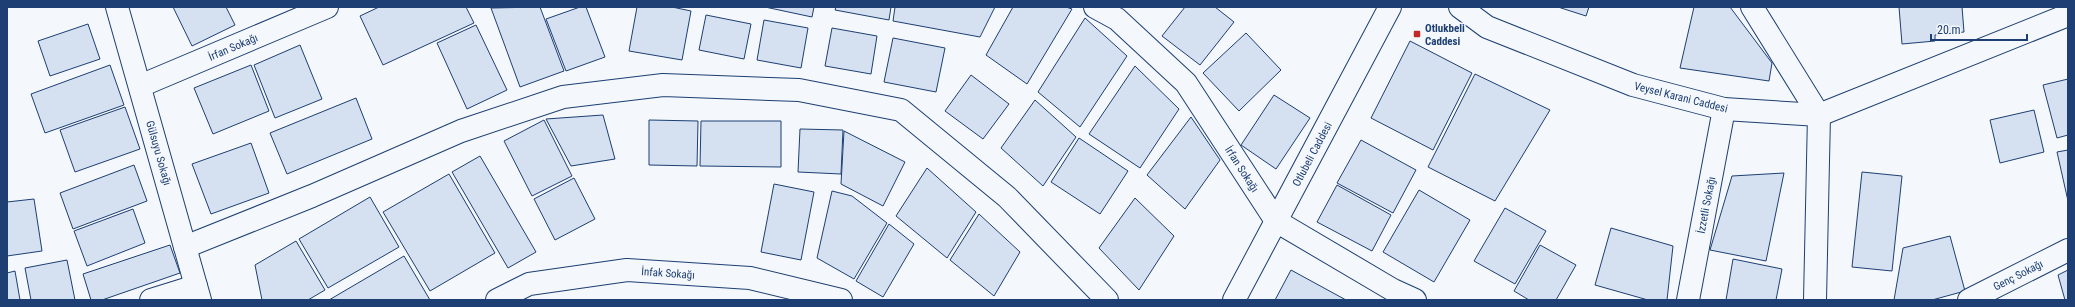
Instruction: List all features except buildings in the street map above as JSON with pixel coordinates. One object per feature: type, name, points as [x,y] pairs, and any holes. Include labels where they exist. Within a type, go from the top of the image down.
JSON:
[{"type":"street","name":"Gülsuyu Sokağı","points":[[117,7],[198,293]]},
{"type":"street","name":"İrfan Sokağı","points":[[140,86],[327,7]]},
{"type":"street","name":"İrfan Sokağı","points":[[1095,7],[1117,19],[1186,83],[1276,222],[1393,290],[1415,300]]},
{"type":"street","name":"Otlubeli Caddesi","points":[[1234,300],[1390,7]]},
{"type":"street","name":"Veysel Karani Caddesi","points":[[1460,7],[1486,27],[1633,86],[1724,109],[1819,115],[2068,15]]},
{"type":"street","points":[[1752,7],[1819,115],[1815,300]]},
{"type":"street","points":[[185,247],[312,196],[461,131],[563,97],[663,85],[800,90],[901,110],[1007,197],[1107,300]]},
{"type":"street","name":"İzzetli Sokağı","points":[[1688,300],[1724,109]]},
{"type":"street","name":"Genç Sokağı","points":[[1969,300],[2068,250]]},
{"type":"street","name":"İnfak Sokağı","points":[[497,300],[529,284],[627,270],[750,278],[841,300]]},
{"type":"street","points":[[151,300],[198,293]]},
{"type":"place","name":"Otlukbeli Caddesi","points":[[1417,34]]}]
